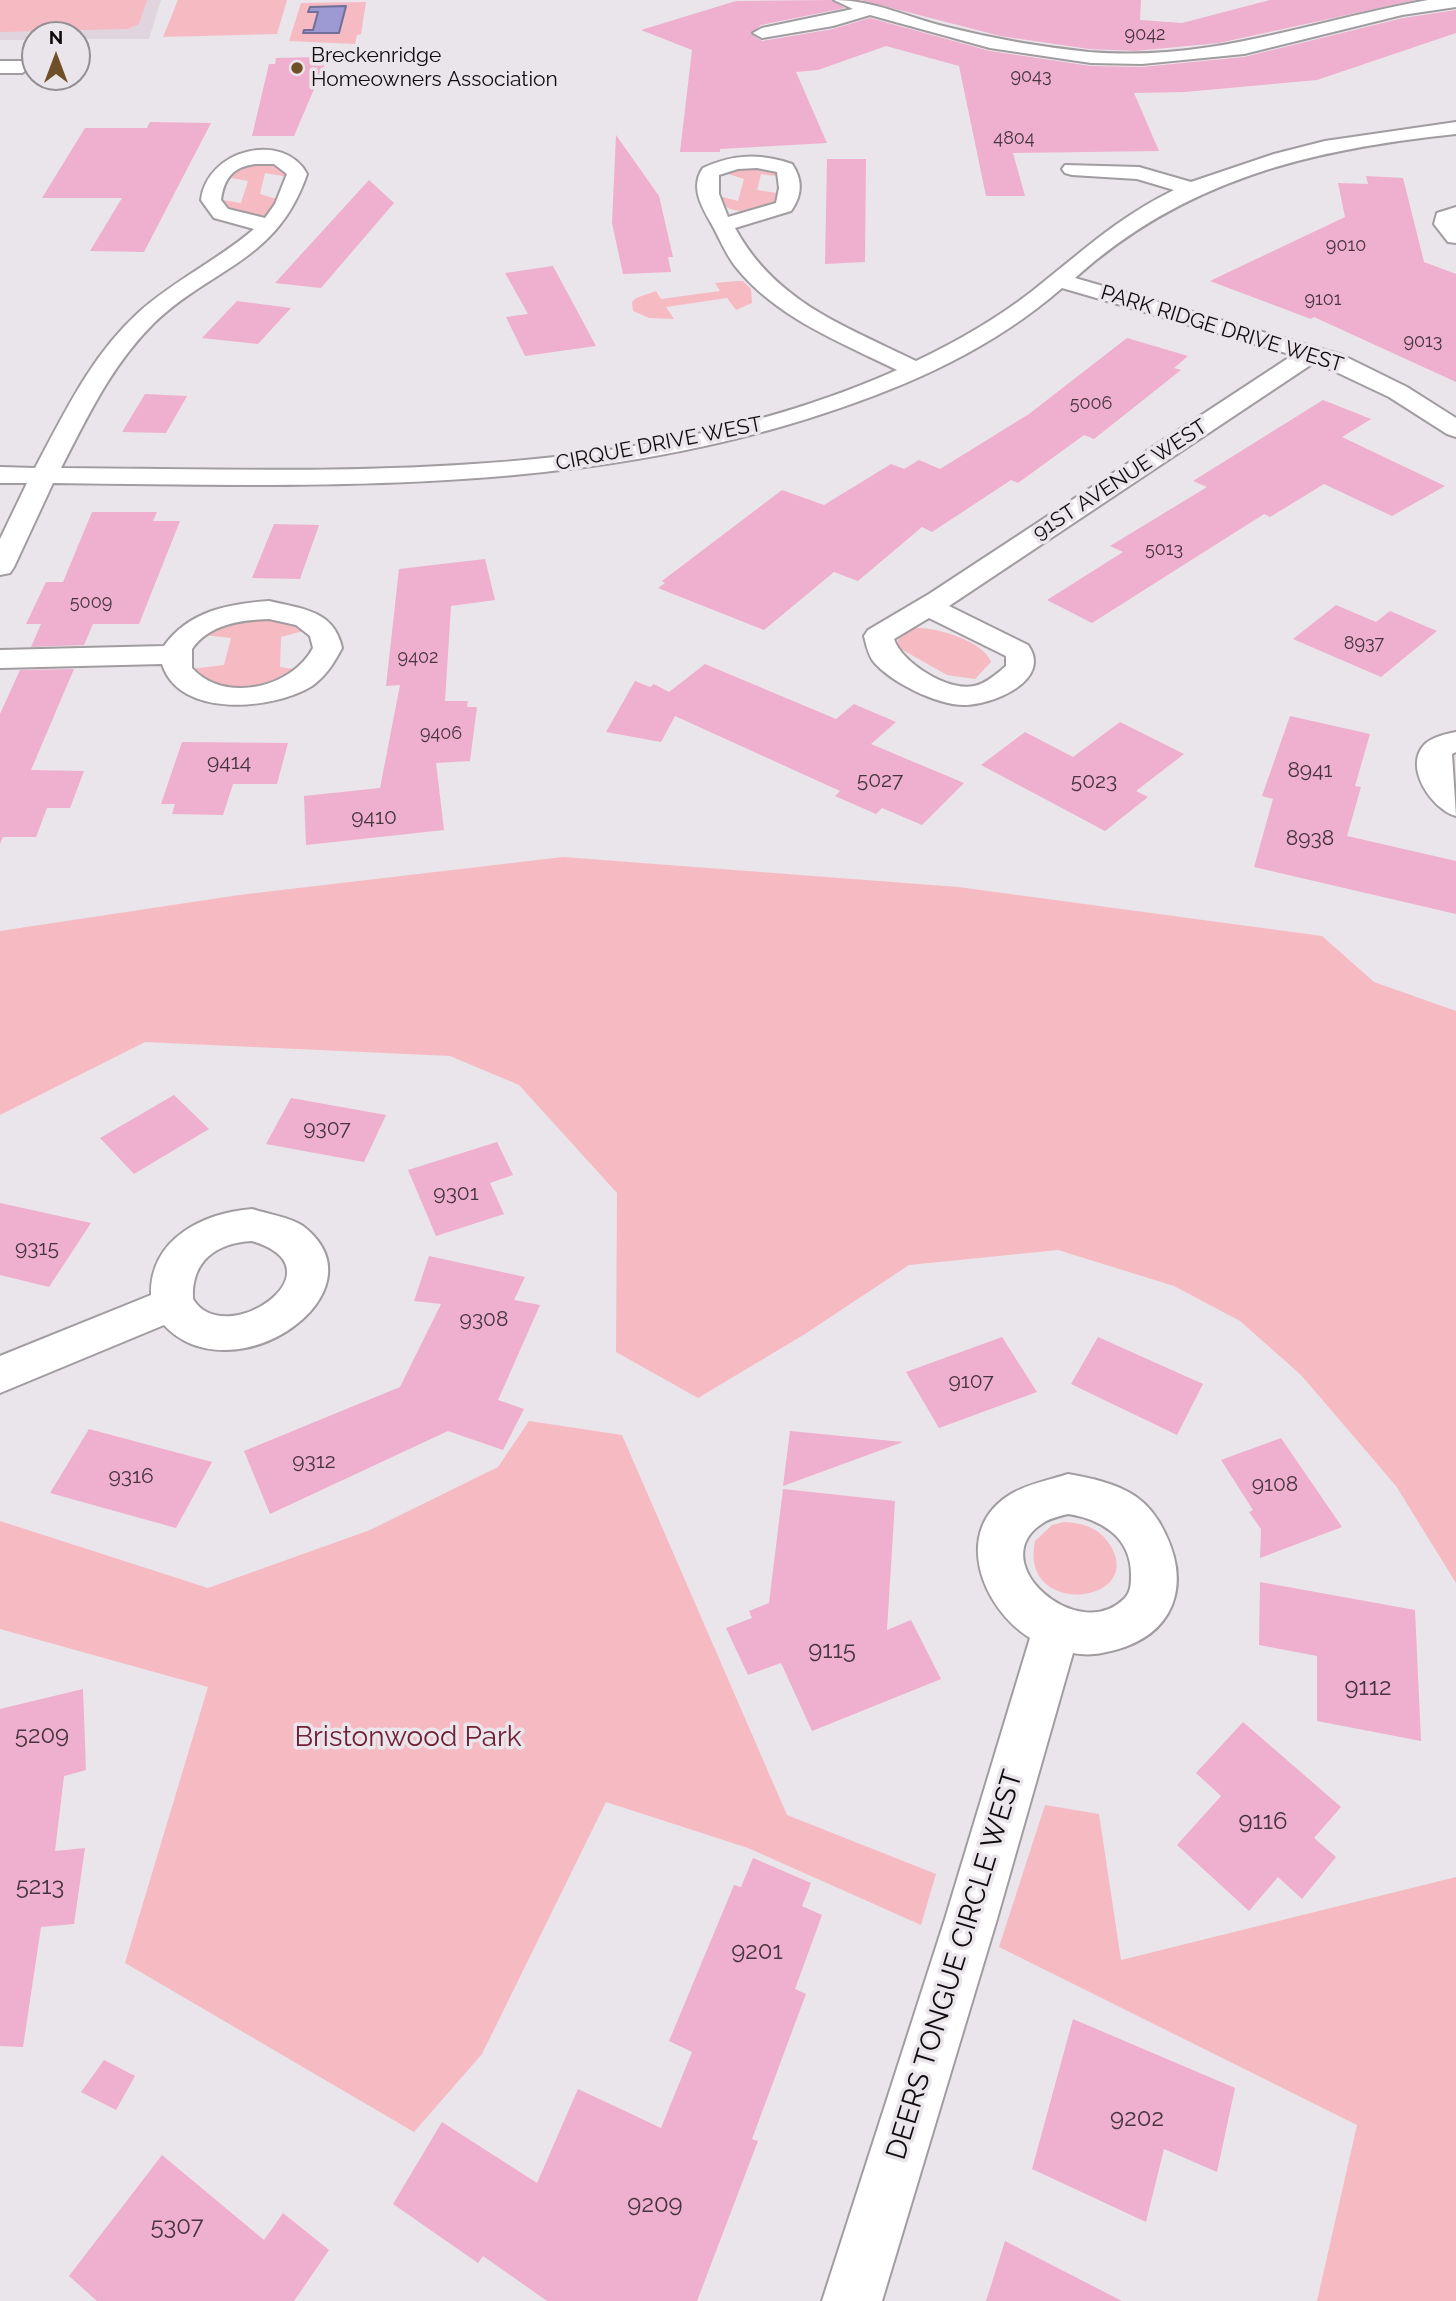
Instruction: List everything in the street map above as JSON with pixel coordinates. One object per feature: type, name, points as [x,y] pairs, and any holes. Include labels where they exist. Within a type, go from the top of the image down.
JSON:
[{"type":"street","points":[[842,0],[950,34],[1034,52],[1136,60],[1213,55],[1384,12],[1456,2]]},
{"type":"street","points":[[762,33],[833,21],[869,10]]},
{"type":"street","points":[[0,67],[21,68]]},
{"type":"street","name":"CIRQUE DRIVE WEST","points":[[0,475],[378,477],[541,467],[661,449],[745,430],[822,408],[917,371],[1001,323],[1117,232],[1191,190],[1283,158],[1345,143],[1456,128]]},
{"type":"street","points":[[1072,169],[1139,173],[1191,190]]},
{"type":"street","points":[[1456,213],[1445,218],[1445,224],[1456,237]]},
{"type":"street","points":[[723,225],[744,262],[777,294],[798,309],[917,371]]},
{"type":"street","points":[[0,567],[44,475],[98,373],[118,346],[148,316],[271,226]]},
{"type":"street","name":"PARK RIDGE DRIVE WEST","points":[[1058,280],[1311,354],[1360,372],[1456,429]]},
{"type":"street","name":"91ST AVENUE WEST","points":[[928,606],[1018,652],[1023,660],[1021,670],[996,690],[979,696],[949,696],[907,673],[885,657],[878,636],[928,606],[1311,354]]},
{"type":"street","points":[[269,610],[293,613],[312,620],[324,632],[329,646],[325,660],[313,673],[272,693],[247,696],[222,696],[201,690],[184,681],[176,668],[175,655],[182,641],[197,628],[218,617],[269,610]]},
{"type":"street","points":[[0,659],[175,655]]},
{"type":"street","points":[[1456,741],[1437,749],[1433,766],[1436,784],[1456,806]]},
{"type":"street","points":[[0,1376],[172,1304]]},
{"type":"street","name":"DEERS TONGUE CIRCLE WEST","points":[[852,2301],[971,1919],[1056,1629]]},
{"type":"shaded area","points":[[0,0],[161,0],[149,39],[91,39],[91,21],[21,21],[21,40],[0,40]]},
{"type":"shaded area","points":[[346,6],[339,33],[303,33],[304,30],[313,30],[318,12],[308,12],[310,7]]},
{"type":"green space","points":[[0,0],[147,0],[139,24],[128,29],[91,30],[91,21],[21,21],[21,32],[0,32]]},
{"type":"green space","points":[[178,0],[287,0],[277,34],[163,37]]},
{"type":"green space","points":[[366,2],[361,34],[357,35],[355,44],[289,41],[301,3]]},
{"type":"green space","points":[[248,163],[274,164],[288,171],[288,177],[265,173],[260,194],[280,200],[272,213],[248,217],[229,209],[216,199],[241,203],[248,181],[226,177],[229,171]]},
{"type":"green space","points":[[728,168],[773,168],[782,177],[761,174],[757,190],[784,194],[759,209],[739,211],[729,208],[715,195],[738,201],[744,179],[722,172]]},
{"type":"green space","points":[[743,281],[751,289],[752,303],[736,310],[727,298],[666,307],[674,319],[649,318],[633,311],[632,302],[636,298],[656,291],[661,299],[720,291],[715,283]]},
{"type":"green space","points":[[258,617],[295,622],[307,630],[281,637],[280,667],[299,670],[296,675],[255,687],[228,688],[203,679],[191,669],[224,665],[231,638],[203,635],[219,626]]},
{"type":"green space","points":[[913,628],[945,632],[969,641],[986,654],[991,662],[975,679],[947,675],[901,649],[897,644],[899,637]]},
{"type":"green space","points":[[563,857],[958,887],[1322,936],[1374,982],[1456,1011],[1456,1583],[1396,1486],[1301,1375],[1240,1321],[1174,1286],[1058,1250],[909,1265],[805,1334],[698,1398],[616,1352],[617,1193],[519,1085],[450,1056],[145,1042],[0,1115],[0,931],[239,895]]},
{"type":"green space","name":"Bristonwood Park","points":[[529,1421],[622,1435],[787,1815],[936,1874],[921,1925],[748,1848],[606,1802],[482,2054],[414,2132],[125,1963],[208,1687],[0,1629],[0,1521],[208,1588],[370,1530],[498,1467]]},
{"type":"green space","points":[[1064,1522],[1090,1528],[1101,1534],[1110,1545],[1117,1565],[1112,1580],[1098,1590],[1080,1594],[1061,1592],[1045,1583],[1035,1566],[1035,1541],[1052,1525]]},
{"type":"green space","points":[[1045,1805],[1099,1814],[1121,1960],[1456,1877],[1456,2301],[1317,2301],[1357,2125],[999,1947]]},
{"type":"building","points":[[832,0],[845,8],[761,25],[751,34],[762,41],[833,29],[870,18],[990,51],[1091,66],[1142,67],[1244,57],[1403,18],[1456,10],[1456,33],[1317,80],[1185,92],[1134,93],[1159,151],[1013,153],[1025,196],[986,196],[959,66],[886,46],[818,70],[796,72],[827,143],[720,149],[720,152],[680,152],[692,50],[641,30],[736,1]]},
{"type":"building","points":[[861,0],[1141,0],[1140,20],[1182,23],[1270,0],[1415,0],[1219,43],[1135,51],[1089,49],[1000,36]]},
{"type":"building","points":[[320,57],[319,61],[326,61],[294,136],[252,136],[269,64],[275,64],[276,58]]},
{"type":"building","points":[[150,122],[211,123],[144,252],[90,251],[122,198],[42,198],[85,128],[147,128]]},
{"type":"building","points":[[616,135],[659,196],[673,257],[668,257],[671,272],[623,274],[612,223]]},
{"type":"building","points":[[827,159],[866,159],[865,262],[825,264]]},
{"type":"building","points":[[1366,176],[1403,178],[1424,262],[1456,274],[1456,382],[1314,317],[1311,319],[1210,281],[1345,217],[1338,183],[1368,184]]},
{"type":"building","points":[[369,180],[394,203],[321,288],[275,283]]},
{"type":"building","points":[[553,266],[596,346],[525,356],[506,317],[528,314],[505,273]]},
{"type":"building","points":[[237,301],[291,308],[258,344],[202,338]]},
{"type":"building","points":[[1127,338],[1188,356],[1174,368],[1181,370],[1094,439],[1084,435],[1018,483],[1011,480],[932,532],[922,527],[858,581],[834,572],[764,630],[658,588],[665,583],[662,581],[782,490],[824,505],[891,464],[904,469],[919,460],[940,469],[1029,414]]},
{"type":"building","points":[[145,394],[187,396],[166,433],[122,432]]},
{"type":"building","points":[[1323,400],[1371,419],[1342,437],[1445,486],[1392,516],[1324,484],[1270,517],[1264,514],[1092,623],[1047,600],[1123,552],[1110,546],[1207,487],[1193,481]]},
{"type":"building","points":[[92,512],[157,512],[153,521],[180,521],[139,624],[93,624],[84,645],[31,647],[41,624],[26,624],[46,582],[63,582]]},
{"type":"building","points":[[274,524],[319,525],[300,579],[252,578]]},
{"type":"building","points":[[485,559],[495,600],[451,606],[445,701],[468,701],[467,707],[477,707],[470,761],[436,763],[444,830],[306,845],[304,796],[380,788],[400,685],[386,686],[399,569]]},
{"type":"building","points":[[1336,605],[1376,622],[1390,611],[1437,631],[1381,677],[1293,639]]},
{"type":"building","points":[[705,664],[836,719],[854,704],[896,722],[871,744],[964,783],[922,825],[882,808],[876,814],[835,796],[840,791],[675,716],[661,742],[606,732],[635,681],[650,687],[654,684],[669,692]]},
{"type":"building","points":[[74,669],[31,770],[84,771],[70,808],[47,808],[36,837],[3,837],[0,844],[0,714],[20,670]]},
{"type":"building","points":[[1290,716],[1370,734],[1355,786],[1361,787],[1347,836],[1456,861],[1456,914],[1254,867],[1273,799],[1262,796]]},
{"type":"building","points":[[1120,722],[1184,754],[1136,791],[1148,797],[1105,831],[981,765],[1025,732],[1073,757]]},
{"type":"building","points":[[182,742],[288,743],[277,784],[233,784],[223,815],[172,814],[175,804],[161,804]]},
{"type":"building","points":[[174,1095],[209,1129],[134,1174],[100,1138]]},
{"type":"building","points":[[291,1098],[386,1115],[364,1162],[266,1144]]},
{"type":"building","points":[[497,1142],[513,1175],[490,1183],[504,1214],[436,1236],[408,1170]]},
{"type":"building","points":[[0,1203],[91,1223],[49,1287],[0,1275]]},
{"type":"building","points":[[429,1256],[525,1277],[514,1300],[540,1305],[498,1400],[524,1409],[503,1450],[448,1431],[270,1514],[244,1451],[400,1387],[441,1304],[414,1301]]},
{"type":"building","points":[[1002,1337],[1037,1392],[939,1428],[906,1372]]},
{"type":"building","points":[[1098,1337],[1203,1384],[1177,1435],[1071,1384]]},
{"type":"building","points":[[89,1429],[212,1462],[176,1528],[50,1493]]},
{"type":"building","points":[[790,1431],[903,1442],[783,1486]]},
{"type":"building","points":[[1281,1438],[1342,1527],[1260,1558],[1261,1529],[1249,1512],[1253,1510],[1221,1460]]},
{"type":"building","points":[[783,1489],[895,1501],[887,1630],[911,1620],[941,1679],[812,1731],[781,1663],[748,1675],[726,1628],[752,1618],[749,1611],[769,1603]]},
{"type":"building","points":[[1260,1582],[1415,1610],[1421,1741],[1317,1721],[1317,1656],[1259,1645]]},
{"type":"building","points":[[83,1689],[86,1770],[64,1776],[55,1851],[85,1848],[74,1924],[41,1927],[23,2047],[0,2046],[0,1709]]},
{"type":"building","points":[[1243,1722],[1341,1807],[1314,1838],[1336,1857],[1302,1899],[1278,1877],[1249,1911],[1177,1845],[1221,1796],[1196,1773]]},
{"type":"building","points":[[753,1858],[811,1883],[802,1906],[822,1915],[795,1989],[806,1994],[752,2139],[758,2141],[697,2301],[547,2301],[483,2256],[478,2263],[393,2204],[442,2122],[537,2183],[578,2089],[661,2128],[692,2052],[669,2041],[734,1885],[741,1887]]},
{"type":"building","points":[[1073,2019],[1235,2088],[1217,2172],[1164,2149],[1146,2222],[1032,2169]]},
{"type":"building","points":[[104,2060],[135,2076],[116,2110],[81,2092]]},
{"type":"building","points":[[162,2155],[264,2240],[283,2213],[329,2250],[294,2301],[97,2301],[69,2276]]},
{"type":"building","points":[[1005,2241],[1122,2301],[986,2301]]},
{"type":"place","name":"Breckenridge Homeowners Association","points":[[297,68]]}]
